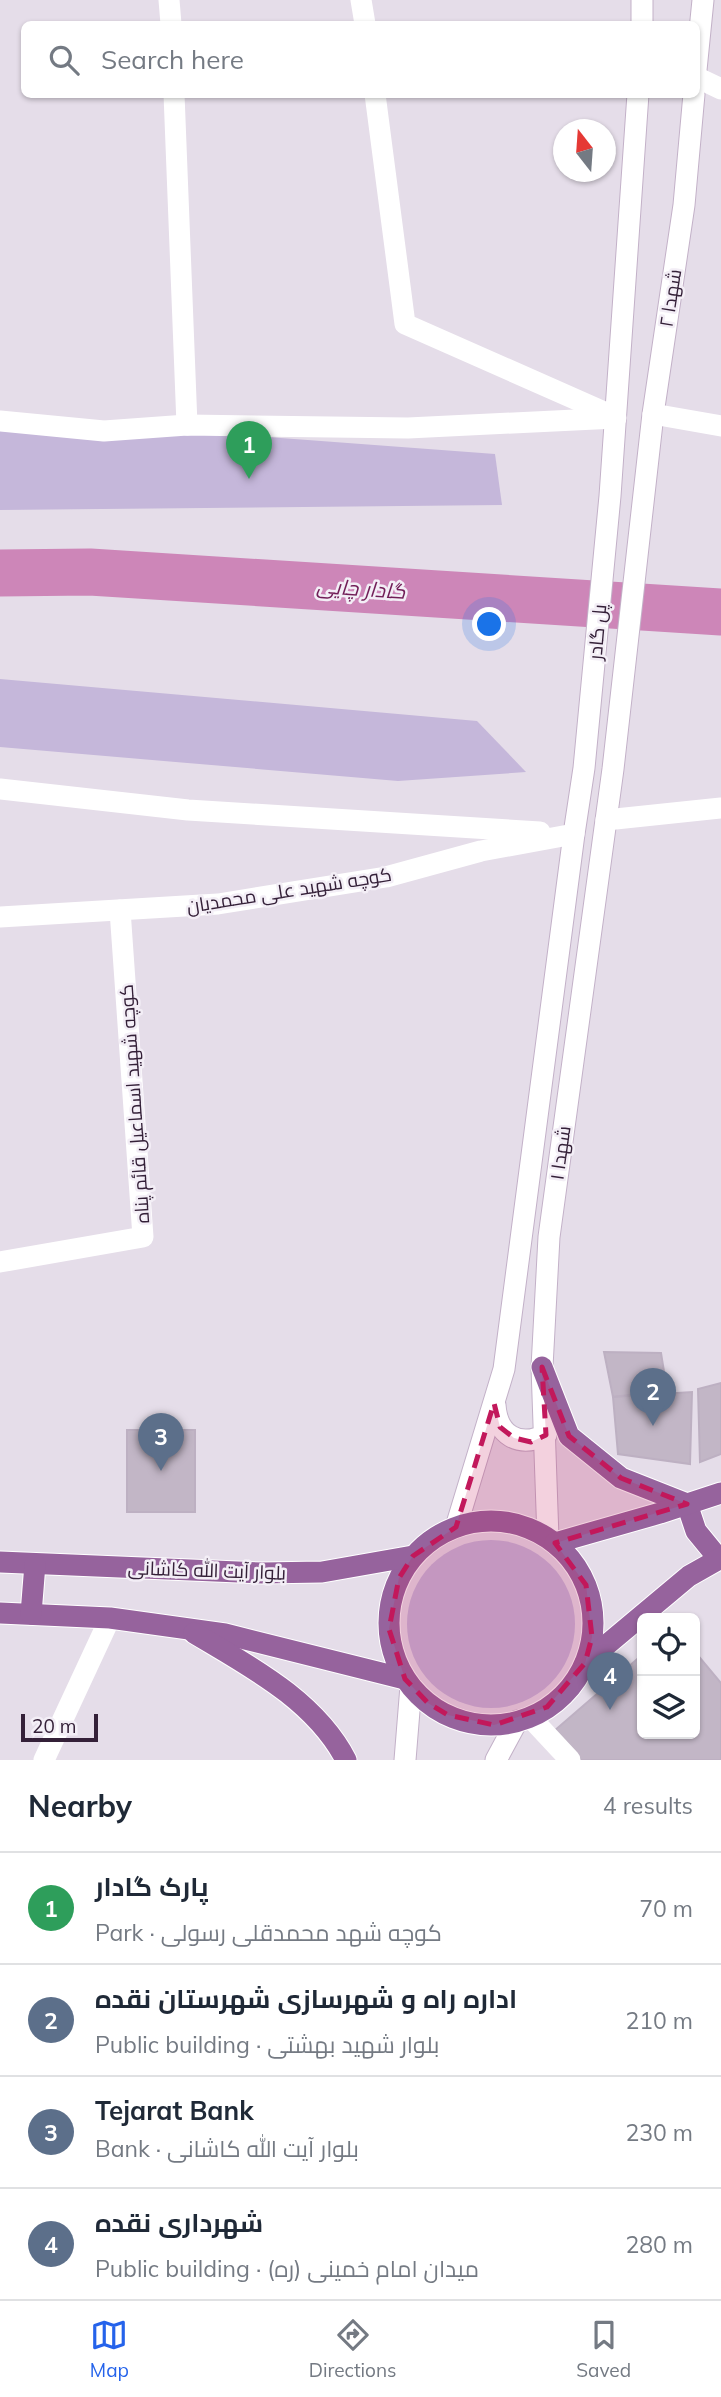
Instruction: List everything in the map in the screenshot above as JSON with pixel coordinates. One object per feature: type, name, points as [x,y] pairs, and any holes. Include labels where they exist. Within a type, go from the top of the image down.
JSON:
[{"type":"main road","points":[[542,1367],[569,1436],[621,1478],[687,1504]]},
{"type":"main road","points":[[551,1541],[721,1493]]},
{"type":"main road","points":[[584,1663],[689,1576],[720,1558],[696,1531],[687,1504]]},
{"type":"main road","points":[[479,1521],[503,1521],[527,1527],[551,1541],[573,1562],[586,1585],[592,1611],[592,1637],[584,1663],[575,1680],[547,1707],[524,1719],[494,1725],[459,1719],[428,1703],[408,1682],[394,1655],[389,1629],[390,1603],[399,1578],[413,1556],[426,1544],[456,1527],[479,1521]]},
{"type":"main road","name":"بلوار آیت الله کاشانی","points":[[0,1562],[262,1573],[322,1572],[413,1556]]},
{"type":"main road","points":[[31,1614],[35,1564]]},
{"type":"main road","points":[[0,1613],[110,1618],[225,1634],[408,1682]]},
{"type":"main road","points":[[186,1629],[253,1668],[310,1712],[346,1760]]},
{"type":"street","points":[[169,0],[171,21]]},
{"type":"street","points":[[361,0],[364,21]]},
{"type":"street","points":[[642,0],[642,21]]},
{"type":"street","points":[[700,30],[703,0]]},
{"type":"street","points":[[700,79],[721,89]]},
{"type":"street","points":[[174,98],[187,425]]},
{"type":"street","points":[[376,98],[405,324],[616,418]]},
{"type":"street","points":[[616,418],[638,98]]},
{"type":"street","name":"شهدا ۲","points":[[643,501],[684,205],[694,98]]},
{"type":"street","points":[[653,414],[721,426]]},
{"type":"street","points":[[0,421],[104,431],[187,425],[408,428],[616,418]]},
{"type":"street","name":"پل گادر","points":[[584,768],[616,418]]},
{"type":"street","name":"پل گادر","points":[[613,769],[643,501]]},
{"type":"street","name":"شهدا ۱","points":[[456,1527],[495,1403],[506,1355],[573,834],[584,768]]},
{"type":"street","name":"شهدا ۱","points":[[551,1541],[542,1367],[549,1237],[613,769]]},
{"type":"street","points":[[0,789],[188,810],[573,834]]},
{"type":"street","points":[[606,821],[721,808]]},
{"type":"street","name":"کوچه شهید علی محمدیان","points":[[0,917],[218,904],[386,877],[481,851],[573,834]]},
{"type":"street","name":"کوچه شهید اسماعیل قائم پناه","points":[[0,1262],[143,1237],[120,910]]},
{"type":"street","points":[[495,1403],[496,1419],[500,1427],[514,1438],[531,1442],[546,1435]]},
{"type":"street","points":[[44,1760],[110,1618]]},
{"type":"street","points":[[405,1760],[408,1682]]},
{"type":"street","points":[[496,1760],[524,1719],[570,1760]]},
{"type":"highlighted area","points":[[542,1367],[569,1436],[621,1478],[687,1504],[555,1543],[586,1585],[592,1637],[585,1663],[547,1707],[494,1725],[448,1715],[428,1703],[405,1679],[389,1629],[399,1578],[413,1556],[456,1527],[494,1403],[500,1427],[514,1438],[531,1442],[546,1435]]},
{"type":"shaded area","points":[[0,417],[495,454],[502,505],[0,510]]},
{"type":"shaded area","points":[[0,679],[477,721],[526,772],[398,781],[0,747]]},
{"type":"shaded area","points":[[491,1540],[523,1546],[551,1564],[569,1592],[575,1624],[569,1656],[551,1684],[523,1702],[491,1708],[459,1702],[431,1684],[413,1656],[407,1624],[413,1592],[431,1564],[459,1546]]},
{"type":"building","points":[[604,1352],[661,1353],[667,1390],[613,1397]]},
{"type":"building","points":[[721,1383],[721,1454],[700,1462],[698,1389]]},
{"type":"building","points":[[692,1392],[690,1464],[618,1454],[613,1397]]},
{"type":"building","points":[[127,1430],[195,1430],[195,1512],[127,1512]]},
{"type":"building","points":[[700,1658],[721,1683],[721,1760],[581,1760],[554,1731],[637,1659],[637,1739],[700,1739]]},
{"type":"waterway","name":"گادار چایی","points":[[0,573],[90,572],[721,612]]},
{"type":"place","name":"پارک گادار","points":[[249,479]]},
{"type":"place","name":"اداره راه و شهرسازی شهرستان نقده","points":[[653,1426]]},
{"type":"place","name":"Tejarat Bank","points":[[161,1471]]},
{"type":"place","name":"شهرداری نقده","points":[[610,1710]]}]
